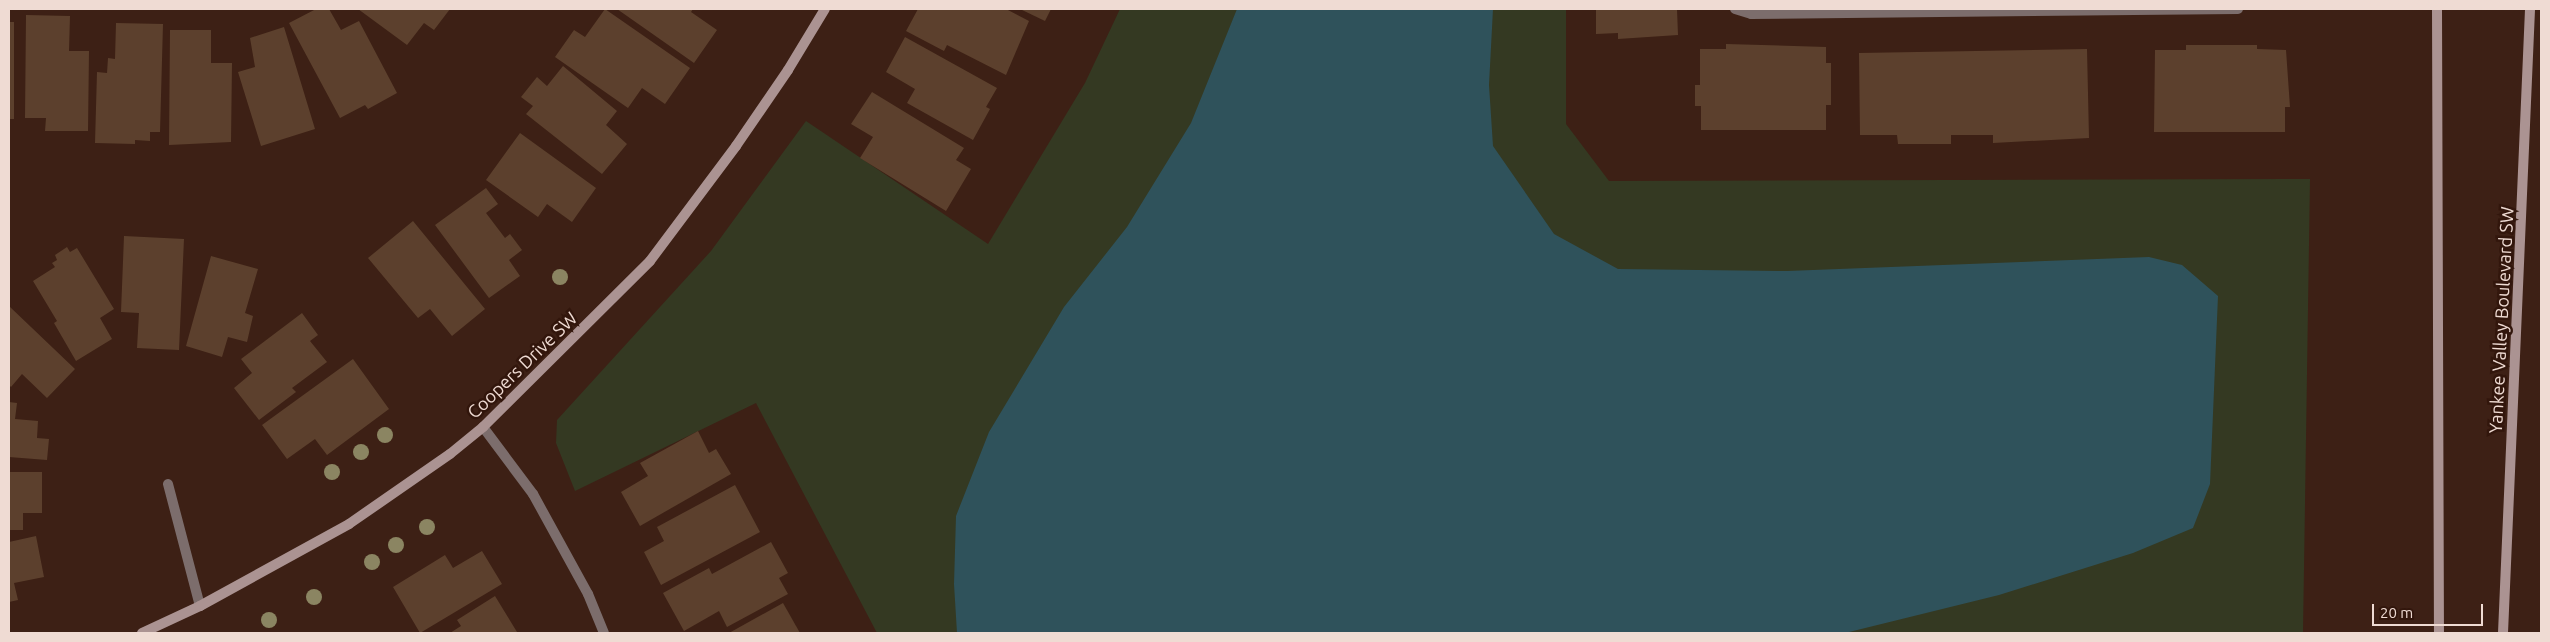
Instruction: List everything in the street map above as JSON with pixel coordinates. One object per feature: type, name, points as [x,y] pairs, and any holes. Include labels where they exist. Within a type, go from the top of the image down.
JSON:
[{"type":"main road","name":"Coopers Drive SW","points":[[142,633],[200,606],[349,524],[450,454],[483,427],[650,261],[746,131],[825,9]]},
{"type":"main road","points":[[2437,9],[2439,633]]},
{"type":"main road","name":"Yankee Valley Boulevard SW","points":[[2503,633],[2530,9]]},
{"type":"street","points":[[1735,9],[1751,14],[1993,10],[2238,9]]},
{"type":"street","points":[[483,427],[533,494],[588,594],[604,633]]},
{"type":"street","points":[[168,484],[200,606]]},
{"type":"green space","points":[[1120,9],[1566,9],[1566,124],[1609,181],[2310,179],[2303,633],[877,633],[756,403],[575,491],[556,443],[557,420],[711,251],[806,121],[988,244],[1085,83]]},
{"type":"water","points":[[1237,9],[1493,9],[1489,85],[1493,146],[1554,234],[1618,269],[1787,271],[2149,257],[2182,265],[2218,296],[2210,484],[2193,528],[2133,553],[1999,595],[1845,633],[957,633],[954,584],[956,516],[989,432],[1064,307],[1127,227],[1191,123]]},
{"type":"building","points":[[316,9],[329,9],[341,30],[359,21],[397,93],[368,109],[365,105],[340,118],[289,23]]},
{"type":"building","points":[[358,9],[450,9],[434,30],[424,23],[407,45]]},
{"type":"building","points":[[605,9],[690,68],[665,104],[642,88],[628,108],[555,57],[574,30],[585,37]]},
{"type":"building","points":[[617,9],[693,9],[691,12],[717,30],[694,63]]},
{"type":"building","points":[[918,9],[1006,9],[1029,21],[1006,75],[947,45],[944,51],[906,31]]},
{"type":"building","points":[[1020,9],[1051,9],[1045,21]]},
{"type":"building","points":[[1596,9],[1677,9],[1678,35],[1618,39],[1618,33],[1596,34]]},
{"type":"building","points":[[26,15],[70,16],[69,51],[89,51],[88,131],[45,131],[46,118],[25,118]]},
{"type":"building","points":[[9,22],[14,22],[14,119],[9,119]]},
{"type":"building","points":[[116,23],[163,24],[160,132],[150,132],[150,141],[135,140],[135,144],[95,143],[97,72],[107,73],[108,58],[115,59]]},
{"type":"building","points":[[284,27],[315,129],[261,146],[238,72],[255,67],[250,38]]},
{"type":"building","points":[[170,30],[211,30],[211,63],[232,63],[231,142],[169,145]]},
{"type":"building","points":[[905,37],[997,88],[986,107],[990,109],[973,140],[907,103],[915,89],[886,72]]},
{"type":"building","points":[[1726,44],[1826,47],[1826,63],[1831,63],[1831,105],[1826,105],[1826,130],[1701,130],[1701,106],[1695,106],[1695,85],[1700,85],[1700,49],[1726,49]]},
{"type":"building","points":[[2186,45],[2257,45],[2257,49],[2286,50],[2290,107],[2285,107],[2285,132],[2154,132],[2155,50],[2186,50]]},
{"type":"building","points":[[2087,49],[2089,138],[1993,143],[1993,135],[1951,135],[1951,144],[1898,144],[1897,135],[1860,135],[1859,53]]},
{"type":"building","points":[[563,66],[617,111],[606,125],[627,144],[602,174],[526,114],[533,106],[521,97],[537,77],[547,86]]},
{"type":"building","points":[[872,92],[964,148],[956,160],[971,169],[946,211],[860,158],[873,137],[851,124]]},
{"type":"building","points":[[520,133],[596,188],[572,222],[547,204],[538,217],[486,180]]},
{"type":"building","points":[[486,188],[498,204],[486,213],[505,238],[510,234],[522,250],[509,260],[520,276],[489,298],[435,225]]},
{"type":"building","points":[[413,221],[485,309],[452,336],[430,309],[418,318],[368,258]]},
{"type":"building","points":[[124,236],[184,239],[179,350],[137,348],[139,313],[121,312]]},
{"type":"building","points":[[67,247],[70,252],[77,248],[114,309],[100,318],[112,339],[76,361],[54,323],[57,321],[33,281],[55,267],[52,263],[57,260],[55,255]]},
{"type":"building","points":[[211,256],[258,269],[245,313],[253,316],[247,342],[228,337],[222,357],[186,346]]},
{"type":"building","points":[[9,306],[75,369],[47,398],[22,374],[11,387],[9,385]]},
{"type":"building","points":[[302,313],[318,335],[310,341],[327,362],[292,388],[296,392],[259,420],[234,388],[252,373],[241,359]]},
{"type":"building","points":[[353,359],[389,409],[327,455],[315,439],[287,459],[262,425]]},
{"type":"building","points":[[9,402],[17,403],[15,419],[38,421],[37,438],[49,439],[47,460],[9,457]]},
{"type":"building","points":[[698,431],[709,453],[716,449],[731,474],[640,526],[621,492],[648,476],[640,463]]},
{"type":"building","points":[[9,472],[42,472],[42,513],[23,513],[23,530],[9,530]]},
{"type":"building","points":[[735,485],[760,532],[661,585],[644,552],[664,541],[657,527]]},
{"type":"building","points":[[36,536],[44,577],[14,583],[18,600],[9,602],[9,542]]},
{"type":"building","points":[[771,542],[788,573],[779,578],[788,594],[727,627],[719,611],[684,631],[663,593],[709,568],[712,574]]},
{"type":"building","points":[[482,551],[502,584],[420,633],[393,587],[445,555],[453,568]]},
{"type":"building","points":[[495,596],[517,632],[450,633],[461,626],[457,620]]},
{"type":"building","points":[[783,603],[800,633],[729,633]]}]
